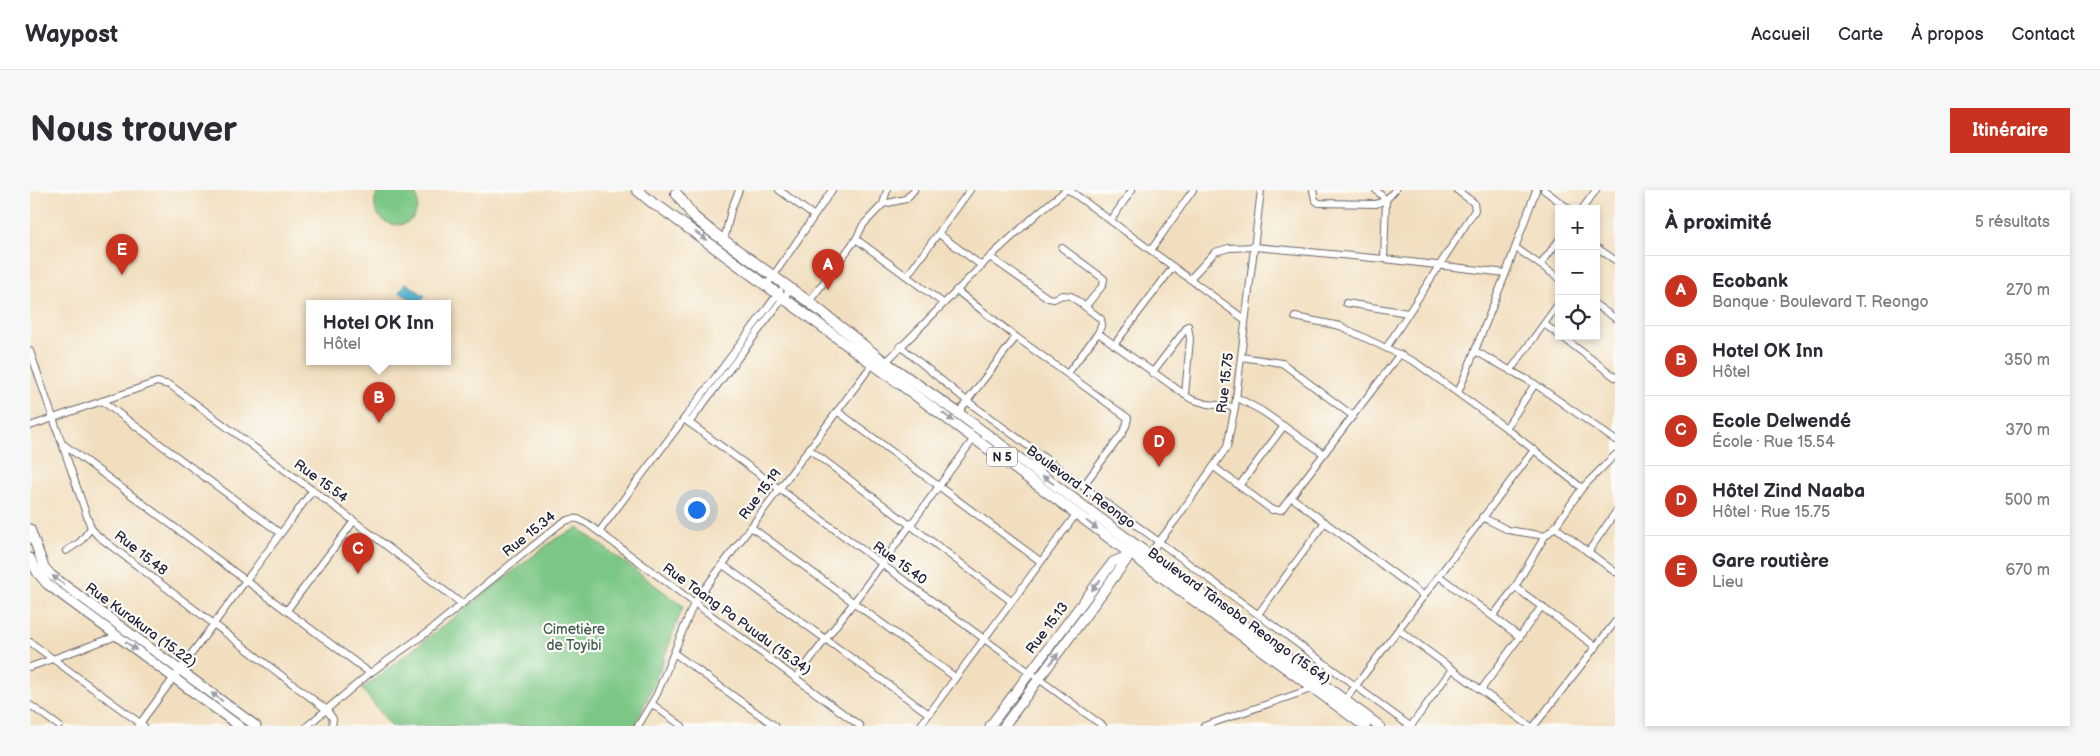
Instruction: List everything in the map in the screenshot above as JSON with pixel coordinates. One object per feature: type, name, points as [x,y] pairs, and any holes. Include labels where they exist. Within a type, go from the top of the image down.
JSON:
[{"type":"highway","name":"Boulevard Tânsoba Reongo (15.64)","points":[[637,190],[650,195],[655,205],[784,291],[975,437],[1365,726]]},
{"type":"highway","name":"N 5","points":[[679,191],[689,211],[700,223],[770,281]]},
{"type":"highway","points":[[662,208],[674,202],[679,191]]},
{"type":"highway","name":"Boulevard T. Reongo","points":[[784,291],[809,302],[879,362],[958,413],[1379,726]]},
{"type":"main road","name":"Rue Kurakura (15.22)","points":[[30,529],[44,567],[51,575],[239,726]]},
{"type":"main road","name":"Rue 15.13","points":[[1004,726],[1132,554]]},
{"type":"main road","name":"Rue 15.13","points":[[990,726],[1114,562],[1132,554],[1149,554]]},
{"type":"main road","name":"Rue Kurakura (15.22)","points":[[30,558],[46,584],[117,636],[256,726]]},
{"type":"street","points":[[724,241],[731,210],[739,190]]},
{"type":"street","points":[[779,190],[814,216]]},
{"type":"street","points":[[770,281],[832,190]]},
{"type":"street","points":[[809,302],[856,239],[863,225],[883,204],[887,190]]},
{"type":"street","points":[[883,204],[906,199],[914,190]]},
{"type":"street","points":[[907,276],[970,190]]},
{"type":"street","points":[[1067,190],[1111,220],[1244,319]]},
{"type":"street","name":"Rue 15.19","points":[[638,726],[652,704],[694,603],[837,411],[879,362],[900,346],[1038,212],[1067,190]]},
{"type":"street","points":[[1111,220],[1132,190]]},
{"type":"street","points":[[1151,250],[1193,190]]},
{"type":"street","name":"Rue 15.75","points":[[1149,554],[1227,447],[1235,408],[1244,319],[1261,190]]},
{"type":"street","points":[[1313,190],[1315,200],[1320,203],[1376,204],[1386,200],[1395,190]]},
{"type":"street","points":[[1376,190],[1386,200],[1384,259]]},
{"type":"street","points":[[1386,348],[1475,210],[1474,203],[1456,190]]},
{"type":"street","points":[[1458,393],[1516,248],[1536,190]]},
{"type":"street","points":[[1544,190],[1564,205]]},
{"type":"street","points":[[1585,205],[1596,190]]},
{"type":"street","points":[[938,234],[982,266]]},
{"type":"street","points":[[856,239],[943,303]]},
{"type":"street","points":[[1541,264],[1555,245]]},
{"type":"street","points":[[1190,280],[1215,252],[1229,248],[1255,247],[1506,273]]},
{"type":"street","points":[[1062,248],[1104,279],[1102,285],[1086,306]]},
{"type":"street","points":[[1516,248],[1555,275]]},
{"type":"street","points":[[1600,250],[1615,260]]},
{"type":"street","points":[[990,258],[1048,298],[1054,299],[1067,295],[1086,306],[1100,319],[1102,324],[1098,333],[1068,373]]},
{"type":"street","points":[[1114,345],[1173,267]]},
{"type":"street","points":[[956,290],[1128,418],[1122,434],[1083,486]]},
{"type":"street","points":[[599,532],[784,291]]},
{"type":"street","points":[[1346,303],[1408,313]]},
{"type":"street","points":[[1600,308],[1615,318]]},
{"type":"street","points":[[1510,370],[1555,309]]},
{"type":"street","points":[[1295,317],[1332,323],[1400,354],[1427,370],[1506,428],[1582,488]]},
{"type":"street","points":[[1544,324],[1555,332]]},
{"type":"street","points":[[1152,373],[1188,326],[1190,339],[1185,395]]},
{"type":"street","points":[[1098,333],[1185,395],[1198,402],[1235,408]]},
{"type":"street","points":[[958,413],[1016,336]]},
{"type":"street","points":[[1565,340],[1615,377]]},
{"type":"street","points":[[900,346],[967,401],[1410,726],[1452,669]]},
{"type":"street","points":[[30,351],[91,528],[80,542],[66,551]]},
{"type":"street","points":[[1476,351],[1535,384],[1615,440]]},
{"type":"street","points":[[1214,467],[1275,511],[1281,510],[1400,354]]},
{"type":"street","points":[[1240,357],[1282,363],[1353,416]]},
{"type":"street","name":"Rue 15.54","points":[[102,401],[157,382],[170,385],[313,490],[462,604]]},
{"type":"street","points":[[1506,428],[1535,384]]},
{"type":"street","points":[[1236,397],[1262,411],[1324,454]]},
{"type":"street","points":[[30,426],[102,401],[280,533]]},
{"type":"street","points":[[837,411],[1040,561]]},
{"type":"street","name":"Rue 15.40","points":[[686,421],[1103,726]]},
{"type":"street","points":[[1239,486],[1284,426]]},
{"type":"street","points":[[796,678],[882,565],[909,524],[975,437]]},
{"type":"street","points":[[62,444],[370,672]]},
{"type":"street","points":[[809,449],[1011,601]]},
{"type":"street","points":[[1345,700],[1534,450]]},
{"type":"street","points":[[1493,616],[1515,587],[1545,536],[1555,527],[1582,488],[1615,455]]},
{"type":"street","points":[[30,642],[140,725],[212,624],[313,490]]},
{"type":"street","points":[[1291,497],[1424,596]]},
{"type":"street","points":[[920,726],[1077,513]]},
{"type":"street","points":[[1588,552],[1615,513]]},
{"type":"street","name":"Rue 15.34","points":[[307,726],[370,672],[429,631],[570,518],[576,517],[599,532]]},
{"type":"street","points":[[1482,517],[1508,530],[1545,536]]},
{"type":"street","points":[[287,610],[354,521]]},
{"type":"street","points":[[1258,613],[1325,522]]},
{"type":"street","points":[[751,527],[955,676]]},
{"type":"street","points":[[1555,527],[1615,572]]},
{"type":"street","name":"Rue 15.48","points":[[91,528],[212,624],[327,710]]},
{"type":"street","name":"Rue Taang Pa Puudu (15.34)","points":[[599,532],[860,726]]},
{"type":"street","points":[[723,564],[929,714]]},
{"type":"street","points":[[1439,576],[1520,637]]},
{"type":"street","points":[[1515,587],[1596,647]]},
{"type":"street","points":[[1481,690],[1542,606]]},
{"type":"street","points":[[1534,726],[1615,622]]},
{"type":"street","points":[[1399,630],[1530,726]]},
{"type":"street","points":[[30,667],[117,636]]},
{"type":"street","points":[[674,653],[775,726]]},
{"type":"street","points":[[1204,726],[1314,688]]},
{"type":"street","points":[[652,704],[682,726]]},
{"type":"street","points":[[30,705],[58,726]]},
{"type":"street","points":[[327,710],[333,719],[332,726]]},
{"type":"green space","points":[[379,190],[413,190],[418,204],[412,218],[405,223],[396,225],[388,223],[381,218],[376,210],[375,201]]},
{"type":"green space","name":"Cimetière de Toyibi","points":[[578,528],[683,606],[658,674],[635,726],[391,726],[362,689],[555,539]]},
{"type":"water","points":[[406,283],[425,296],[422,300],[412,300],[399,292]]},
{"type":"place","name":"Gare routière","points":[[122,275]]},
{"type":"place","name":"Ecobank","points":[[828,290]]},
{"type":"place","name":"Hotel OK Inn","points":[[379,423]]},
{"type":"place","name":"Hôtel Zind Naaba","points":[[1159,467]]},
{"type":"place","name":"Ecole Delwendé","points":[[358,574]]}]
